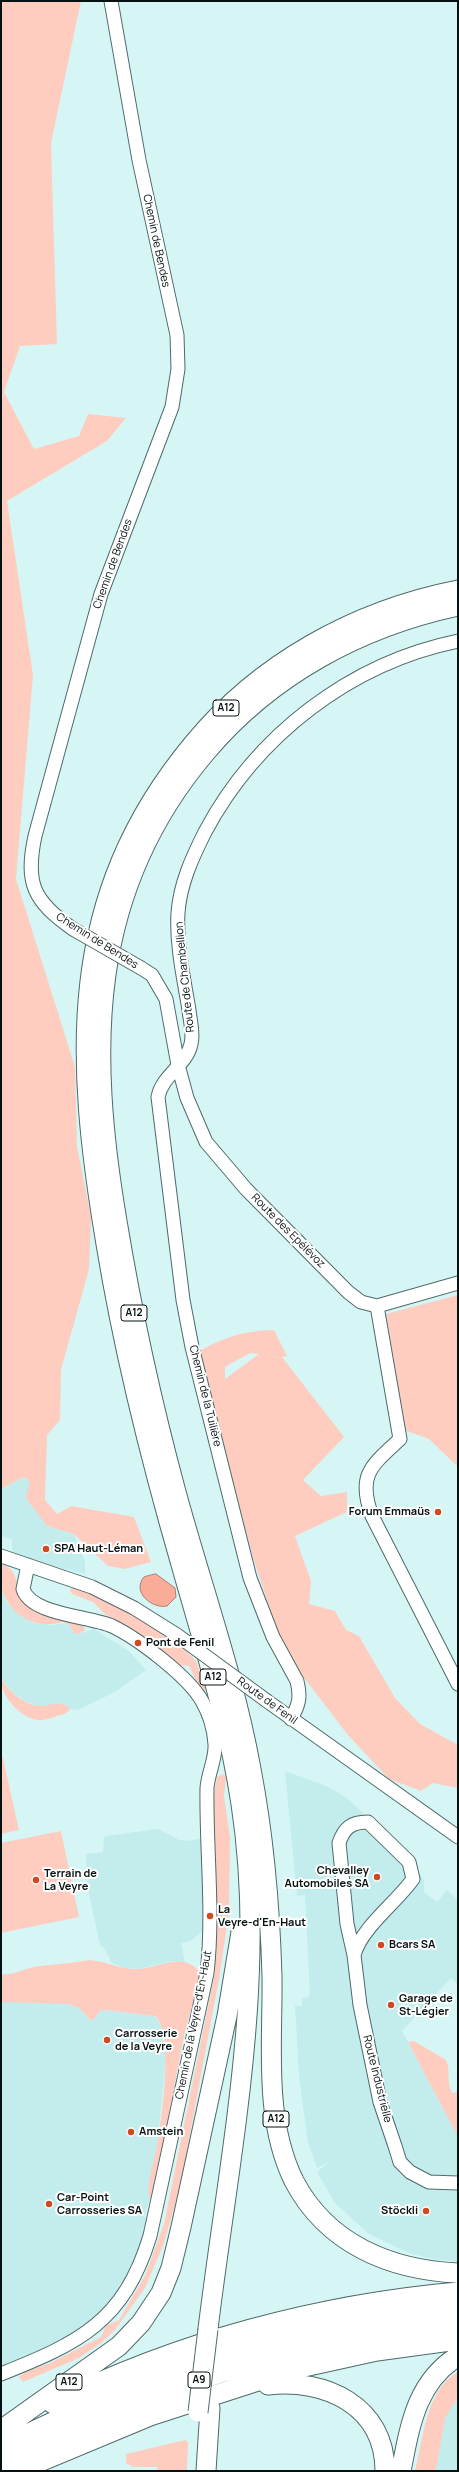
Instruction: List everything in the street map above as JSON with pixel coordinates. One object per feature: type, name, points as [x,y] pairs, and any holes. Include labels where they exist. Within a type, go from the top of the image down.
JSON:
[{"type":"highway","name":"A12","points":[[194,2471],[204,2410],[214,2327],[248,2007],[252,1946],[248,1863],[242,1806],[228,1736],[150,1450],[108,1258],[93,1162],[86,1090],[85,1016],[90,968],[105,905],[131,837],[169,774],[217,717],[274,668],[338,630],[394,607],[458,590]]},
{"type":"highway","name":"A12","points":[[458,606],[388,625],[338,647],[282,681],[228,727],[181,782],[145,844],[119,911],[106,969],[100,1025],[101,1089],[108,1161],[123,1257],[164,1447],[247,1747],[256,1796],[265,1873],[272,1972],[273,2098],[282,2147],[295,2182],[307,2202],[323,2221],[341,2237],[362,2250],[406,2267],[458,2273]]},
{"type":"highway","name":"A12","points":[[1,2430],[119,2346],[146,2317],[165,2285],[178,2244],[230,2002],[241,1935],[248,1863]]},
{"type":"highway","name":"A12","points":[[214,2327],[257,2019],[265,1873]]},
{"type":"highway","points":[[1,2434],[33,2414],[85,2389],[212,2342],[343,2309],[458,2292]]},
{"type":"highway","name":"A9","points":[[1,2447],[76,2410],[129,2388],[238,2351],[344,2325],[458,2308]]},
{"type":"highway","name":"A9","points":[[1,2466],[102,2417],[218,2373],[332,2344],[458,2324]]},
{"type":"highway","points":[[18,2471],[150,2416],[295,2369],[334,2360],[458,2340]]},
{"type":"highway","points":[[401,2471],[412,2417],[421,2395],[435,2374],[458,2356]]},
{"type":"highway","points":[[229,2390],[295,2383],[320,2387],[334,2392],[358,2408],[372,2426],[381,2447],[385,2471]]},
{"type":"highway","name":"A12","points":[[204,2410],[206,2471]]},
{"type":"street","name":"Chemin de Bendes","points":[[111,1],[139,160],[177,335],[178,369],[172,407],[101,594],[31,855],[33,885],[42,904],[73,929],[152,975],[166,999],[178,1066]]},
{"type":"street","name":"Route de Chambellion","points":[[178,1066],[191,1045],[192,1036],[179,939],[180,896],[196,850],[226,795],[256,757],[275,738],[308,711],[340,689],[374,669],[413,653],[458,641]]},
{"type":"street","name":"Route des Epélévoz","points":[[178,1066],[196,1121],[206,1142],[225,1166],[354,1298],[369,1306],[377,1306]]},
{"type":"street","name":"Chemin de la Tuilière","points":[[178,1066],[163,1083],[158,1097],[183,1300],[192,1347],[250,1578],[267,1625],[297,1682],[300,1693],[299,1703],[291,1718]]},
{"type":"street","points":[[458,1283],[377,1306],[400,1439],[372,1466],[364,1487],[365,1498],[372,1516],[458,1684]]},
{"type":"street","name":"Route de Fenil","points":[[1,1556],[106,1593],[177,1635],[458,1837]]},
{"type":"street","name":"Chemin de la Veyre-d'En-Haut","points":[[1,2374],[54,2353],[89,2331],[115,2306],[139,2268],[150,2236],[204,1988],[210,1945],[207,1786],[215,1748],[206,1709],[189,1683],[124,1634],[101,1622],[46,1609],[31,1603],[23,1589],[28,1565]]},
{"type":"street","name":"Route Industrielle","points":[[354,1955],[358,1942],[403,1894],[413,1879],[409,1862],[368,1822],[356,1822],[343,1831],[339,1843],[347,1924],[354,1955],[360,2005],[380,2102],[400,2162],[410,2172],[429,2182],[458,2183]]},
{"type":"shaded area","points":[[1,1],[81,1],[51,143],[57,344],[20,346],[4,392],[34,449],[79,436],[88,414],[126,418],[107,441],[7,501],[33,675],[16,879],[75,1067],[77,1146],[91,1217],[89,1269],[61,1370],[60,1420],[47,1435],[45,1500],[57,1514],[71,1506],[134,1517],[151,1562],[125,1569],[108,1566],[74,1534],[47,1526],[26,1498],[30,1481],[23,1477],[1,1489]]},
{"type":"shaded area","points":[[458,1295],[458,1467],[429,1439],[404,1430],[386,1314]]},
{"type":"shaded area","points":[[274,1330],[287,1356],[282,1357],[344,1437],[303,1480],[321,1496],[347,1492],[347,1512],[295,1536],[311,1581],[309,1604],[335,1611],[346,1630],[359,1636],[395,1698],[420,1724],[458,1745],[458,1788],[433,1783],[421,1791],[389,1779],[348,1735],[298,1670],[278,1633],[254,1561],[198,1352],[216,1342],[243,1333]],"holes":[[[250,1353],[259,1354],[225,1379],[225,1367]]]},
{"type":"shaded area","points":[[23,1477],[30,1481],[47,1526],[74,1534],[85,1561],[85,1574],[28,1559],[12,1552],[12,1539],[1,1536],[1,1489]]},
{"type":"shaded area","points":[[1,1565],[11,1570],[23,1599],[31,1609],[53,1618],[84,1625],[85,1630],[79,1634],[74,1633],[70,1625],[63,1622],[43,1624],[26,1619],[18,1614],[6,1599],[2,1590]]},
{"type":"shaded area","points":[[156,1574],[175,1588],[176,1597],[167,1606],[155,1605],[142,1594],[140,1588],[144,1577]]},
{"type":"shaded area","points":[[81,1586],[109,1603],[135,1615],[187,1652],[196,1661],[206,1689],[205,1691],[201,1690],[189,1666],[178,1665],[131,1629],[106,1615],[93,1602],[72,1594],[70,1590],[73,1587]]},
{"type":"shaded area","points":[[1,1589],[7,1603],[33,1623],[54,1625],[67,1623],[79,1634],[94,1629],[129,1651],[146,1670],[115,1692],[78,1710],[70,1709],[65,1704],[39,1707],[25,1701],[12,1692],[1,1679]]},
{"type":"shaded area","points":[[1,1679],[13,1693],[23,1701],[41,1706],[62,1704],[68,1706],[70,1709],[64,1714],[48,1719],[40,1720],[31,1718],[18,1711],[8,1699],[4,1692]]},
{"type":"shaded area","points":[[1,1758],[3,1758],[19,1830],[1,1834]]},
{"type":"shaded area","points":[[285,1771],[326,1786],[347,1798],[397,1844],[424,1880],[424,1892],[437,1902],[447,1890],[458,1900],[458,1985],[451,1978],[402,2031],[458,2137],[458,2262],[433,2259],[409,2253],[369,2234],[335,2203],[317,2172],[330,2161],[317,2168],[308,2143],[299,2076],[295,2006],[302,2006],[302,1999],[310,1996],[305,1895],[297,1896]]},
{"type":"shaded area","points":[[223,1774],[226,1777],[224,1796],[230,1838],[229,1912],[219,1979],[179,2192],[163,2246],[145,2288],[115,2330],[101,2343],[79,2358],[23,2382],[19,2377],[25,2372],[50,2363],[101,2337],[106,2326],[119,2320],[145,2276],[164,2224],[214,1977],[217,1893],[212,1806],[217,1777]]},
{"type":"shaded area","points":[[158,1829],[179,1840],[187,1841],[204,1838],[204,1930],[190,1941],[181,1943],[185,1962],[173,1961],[139,1969],[124,1968],[112,1963],[105,1949],[100,1945],[87,1885],[86,1854],[103,1852],[104,1837],[106,1836]]},
{"type":"shaded area","name":"Terrain de La Veyre","points":[[61,1831],[79,1917],[1,1933],[1,1843]]},
{"type":"shaded area","points":[[89,1960],[132,1969],[146,1968],[172,1962],[188,1963],[195,1967],[201,1974],[184,2036],[153,2197],[150,2198],[149,2181],[159,2135],[165,2078],[164,2040],[161,2025],[155,2016],[106,2010],[100,2011],[93,2020],[90,2020],[79,2008],[67,2004],[1,2002],[1,1974],[11,1974],[35,1967]]},
{"type":"shaded area","points":[[11,2000],[67,2004],[79,2008],[90,2020],[93,2020],[100,2011],[106,2010],[155,2016],[162,2027],[166,2060],[157,2147],[150,2181],[150,2198],[144,2217],[149,2220],[134,2268],[107,2308],[71,2338],[1,2368],[1,2002]]},
{"type":"shaded area","points":[[414,2041],[446,2060],[450,2089],[452,2093],[458,2092],[458,2137],[408,2042]]},
{"type":"shaded area","points":[[458,2372],[458,2397],[445,2418],[436,2471],[415,2471],[432,2403],[439,2390],[447,2380]]},
{"type":"shaded area","points":[[458,2397],[458,2471],[436,2471],[445,2417]]},
{"type":"shaded area","points":[[185,2440],[188,2442],[187,2471],[158,2471],[157,2467],[133,2467],[126,2463],[126,2454]]},
{"type":"place","name":"Forum Emmaüs","points":[[438,1512]]},
{"type":"place","name":"SPA Haut-Léman","points":[[46,1549]]},
{"type":"place","name":"Pont de Fenil","points":[[138,1643]]},
{"type":"place","name":"Chevalley Automobiles SA","points":[[377,1877]]},
{"type":"place","name":"Terrain de La Veyre","points":[[36,1880]]},
{"type":"place","name":"La Veyre-d'En-Haut","points":[[210,1916]]},
{"type":"place","name":"Bcars SA","points":[[381,1945]]},
{"type":"place","name":"Garage de St-Légier","points":[[391,2005]]},
{"type":"place","name":"Carrosserie de la Veyre","points":[[107,2040]]},
{"type":"place","name":"Amstein","points":[[131,2132]]},
{"type":"place","name":"Car-Point Carrosseries SA","points":[[49,2204]]},
{"type":"place","name":"Stöckli","points":[[426,2211]]}]
